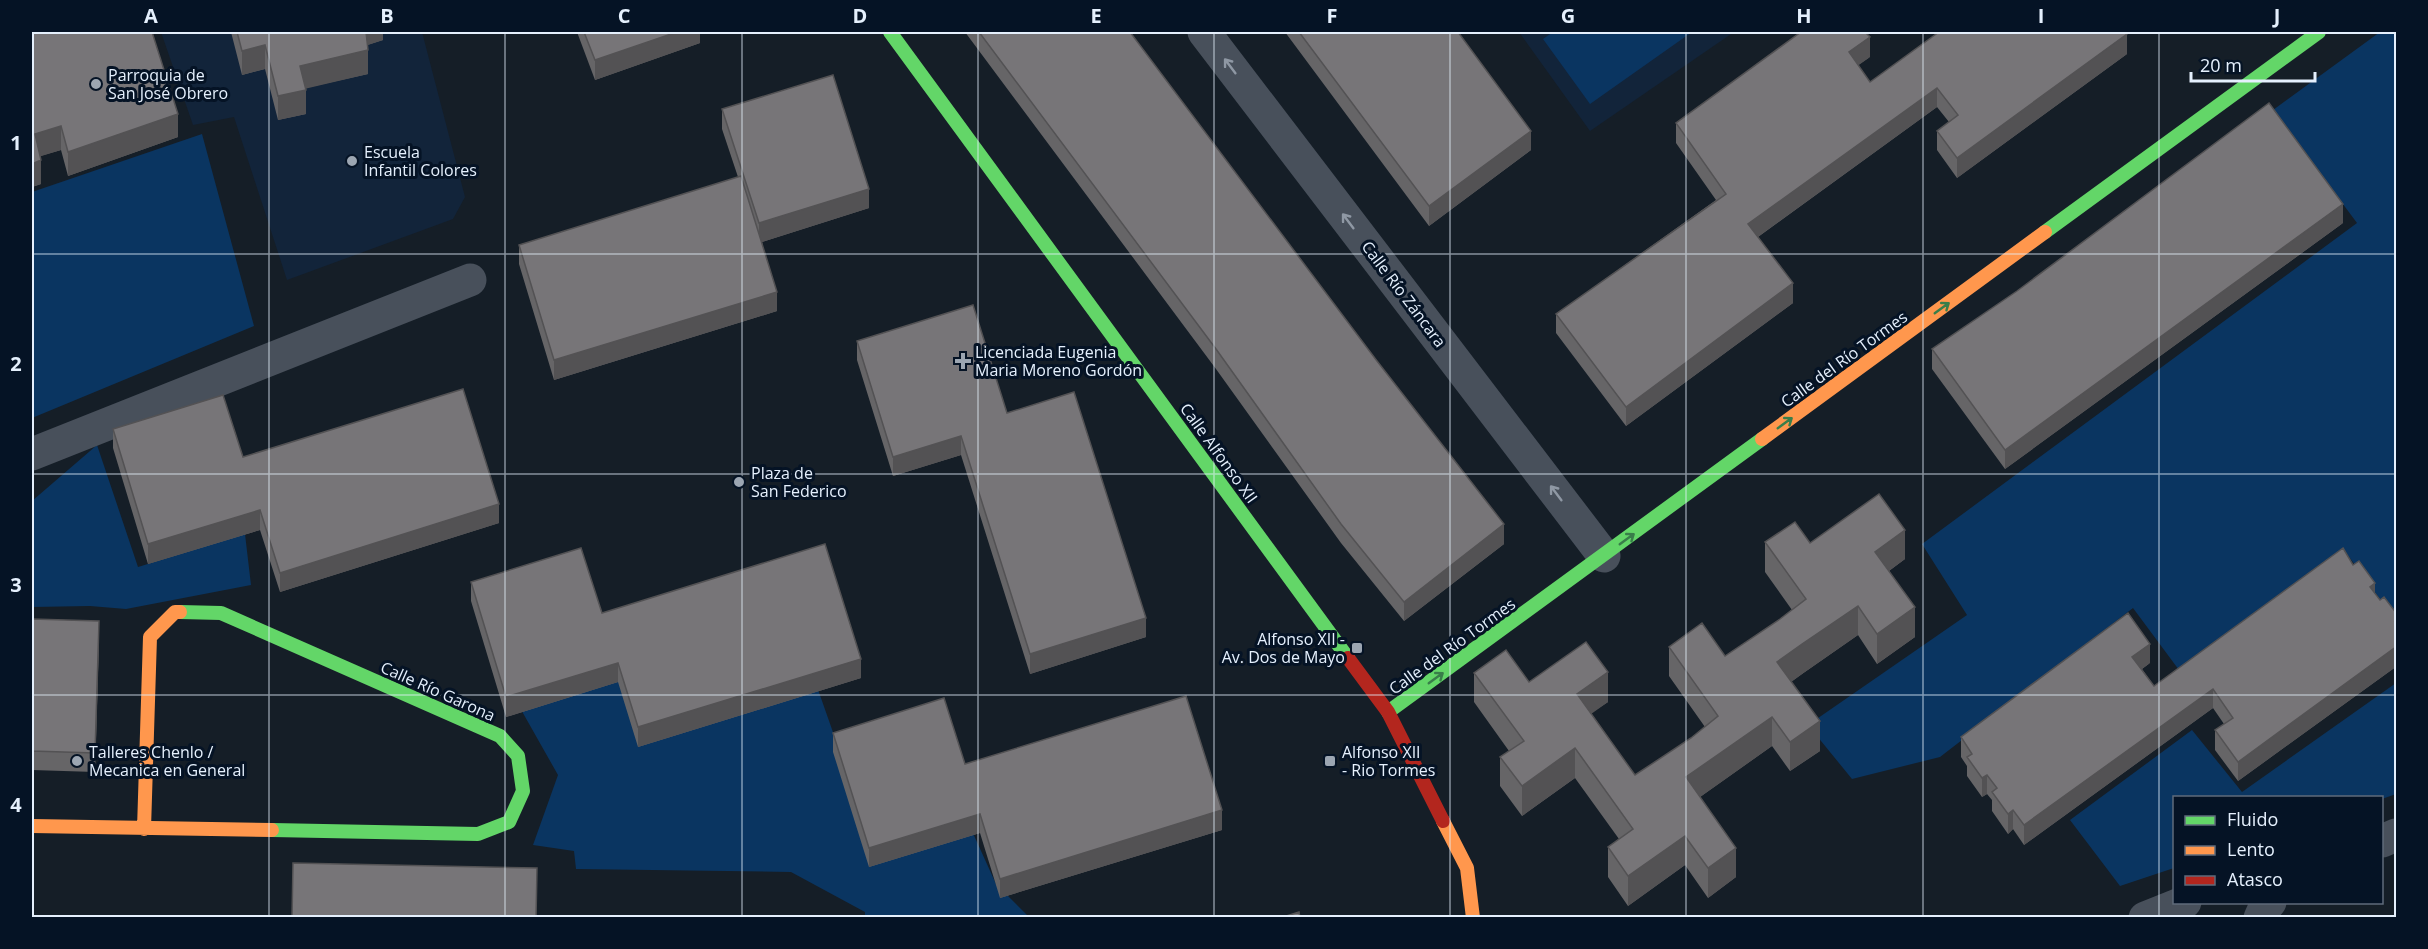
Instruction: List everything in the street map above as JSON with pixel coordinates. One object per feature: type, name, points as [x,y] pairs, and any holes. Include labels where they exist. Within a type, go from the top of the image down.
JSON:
[{"type":"street","name":"Calle Alfonso XII","points":[[890,32],[1388,712],[1467,867],[1473,918]]},
{"type":"street","name":"Calle Río Záncara","points":[[1204,32],[1604,556]]},
{"type":"street","name":"Calle del Río Tormes","points":[[1388,712],[2319,32]]},
{"type":"street","points":[[32,454],[470,280]]},
{"type":"street","name":"Calle Río Garona","points":[[32,826],[144,829],[478,834],[508,822],[523,791],[519,756],[500,736],[221,613],[175,612],[150,637],[144,829]]},
{"type":"street","points":[[2383,841],[2397,835]]},
{"type":"street","points":[[2145,918],[2182,904]]},
{"type":"street","points":[[2260,918],[2269,904]]},
{"type":"shaded area","name":"Escuela Infantil Colores","points":[[161,32],[422,32],[465,197],[453,219],[287,280],[234,117],[193,125]]},
{"type":"shaded area","points":[[1519,32],[1734,32],[1590,131]]},
{"type":"shaded area","points":[[1553,32],[1692,32],[1590,104],[1543,39]]},
{"type":"shaded area","points":[[2380,32],[2396,32],[2396,621],[2344,550],[2179,670],[2133,608],[1940,757],[1852,779],[1808,725],[1967,615],[1922,544],[2357,223],[2273,110]]},
{"type":"shaded area","points":[[202,134],[254,326],[32,418],[32,192]]},
{"type":"shaded area","points":[[97,445],[138,567],[245,534],[251,585],[126,609],[90,606],[32,607],[32,501]]},
{"type":"shaded area","points":[[613,669],[815,681],[873,846],[967,820],[996,884],[1029,917],[865,917],[865,912],[791,872],[576,869],[574,851],[533,845],[558,775],[515,699]]},
{"type":"shaded area","points":[[2396,683],[2396,794],[2383,799],[2383,796],[2173,796],[2173,868],[2120,886],[2070,820],[2192,730],[2242,792]]},
{"type":"building","name":"Parroquia de San José Obrero","points":[[32,32],[152,32],[178,114],[68,152],[61,126],[35,134],[41,160],[32,164]]},
{"type":"building","points":[[237,32],[366,32],[368,50],[300,66],[306,90],[278,96],[265,45],[242,51]]},
{"type":"building","points":[[584,32],[677,32],[595,60]]},
{"type":"building","points":[[979,32],[1130,32],[1377,361],[1504,524],[1404,602],[1341,524],[1216,349]]},
{"type":"building","points":[[1299,32],[1458,32],[1531,131],[1429,206]]},
{"type":"building","points":[[1801,32],[1865,32],[1870,37],[1849,52],[1870,82],[1939,32],[2125,32],[2127,34],[1957,158],[1937,131],[1958,115],[1937,88],[1748,224],[1793,283],[1626,407],[1556,314],[1726,194],[1676,123]]},
{"type":"building","points":[[833,75],[869,189],[759,223],[722,109]]},
{"type":"building","points":[[2269,103],[2343,204],[2005,450],[1932,349],[2017,291]]},
{"type":"building","points":[[741,176],[777,292],[554,360],[519,245]]},
{"type":"building","points":[[973,305],[1007,413],[1074,392],[1146,618],[1030,654],[961,436],[893,457],[857,341]]},
{"type":"building","points":[[463,389],[499,504],[280,573],[260,510],[148,544],[113,429],[223,395],[243,457]]},
{"type":"building","points":[[1879,494],[1905,530],[1875,552],[1915,607],[1877,634],[1858,606],[1777,662],[1820,721],[1790,742],[1772,717],[1686,777],[1736,848],[1708,868],[1685,836],[1628,876],[1608,847],[1633,829],[1575,748],[1522,786],[1500,757],[1524,741],[1474,673],[1506,650],[1529,682],[1586,642],[1608,672],[1577,694],[1635,775],[1691,738],[1718,716],[1669,647],[1702,623],[1725,656],[1780,619],[1806,599],[1765,542],[1795,522],[1810,543]]},
{"type":"building","points":[[825,544],[861,659],[638,727],[618,663],[506,697],[471,582],[581,548],[602,613]]},
{"type":"building","points":[[2343,548],[2353,565],[2359,561],[2375,583],[2370,587],[2380,600],[2384,597],[2397,614],[2395,622],[2397,624],[2397,646],[2238,762],[2215,730],[2233,718],[2213,689],[2024,825],[2013,810],[2008,814],[1992,792],[1997,788],[1987,775],[1982,778],[1967,757],[1972,754],[1961,737],[2128,613],[2150,644],[2132,657],[2154,686]]},
{"type":"building","points":[[32,619],[99,621],[95,753],[32,751]]},
{"type":"building","points":[[1186,696],[1222,810],[1000,879],[980,814],[869,848],[833,733],[944,698],[965,764]]},
{"type":"building","points":[[293,863],[537,868],[536,918],[292,918]]},
{"type":"building","points":[[1299,912],[1300,918],[1280,918]]},
{"type":"traffic: fast","points":[[890,32],[1348,658]]},
{"type":"traffic: fast","points":[[2045,232],[2319,32]]},
{"type":"traffic: fast","points":[[1388,712],[1762,439]]},
{"type":"traffic: fast","points":[[180,612],[221,613],[500,736],[518,756],[523,791],[509,822],[478,834],[272,830]]},
{"type":"traffic: slow","points":[[1762,439],[2045,232]]},
{"type":"traffic: slow","points":[[144,829],[150,637],[175,612],[180,612]]},
{"type":"traffic: slow","points":[[1443,821],[1467,868],[1473,918]]},
{"type":"traffic: slow","points":[[32,826],[272,830]]},
{"type":"traffic: jam","points":[[1348,658],[1388,712],[1443,821]]},
{"type":"place","name":"Parroquia de San José Obrero","points":[[96,84]]},
{"type":"place","name":"Escuela Infantil Colores","points":[[352,161]]},
{"type":"place","name":"Licenciada Eugenia Maria Moreno Gordón","points":[[963,361]]},
{"type":"place","name":"Plaza de San Federico","points":[[739,482]]},
{"type":"place","name":"Alfonso XII - Av. Dos de Mayo","points":[[1357,648]]},
{"type":"place","name":"Talleres Chenlo / Mecanica en General","points":[[77,761]]},
{"type":"place","name":"Alfonso XII - Rio Tormes","points":[[1330,761]]}]
